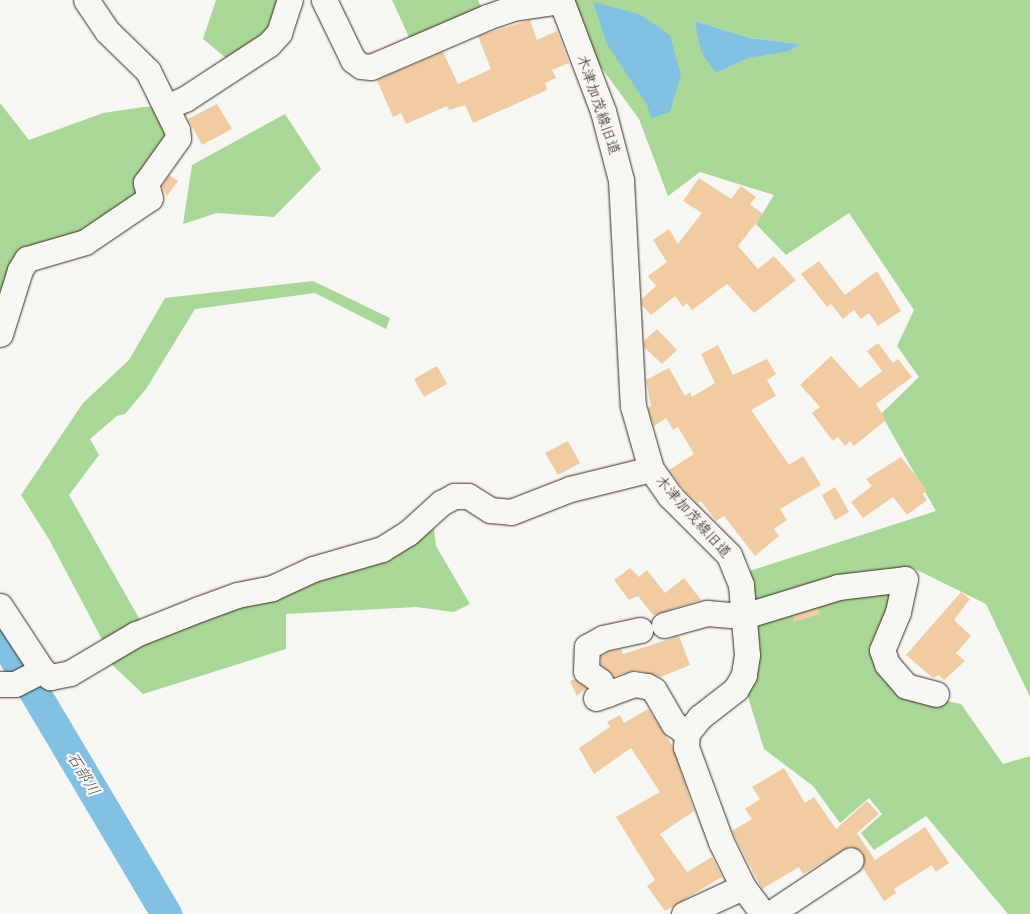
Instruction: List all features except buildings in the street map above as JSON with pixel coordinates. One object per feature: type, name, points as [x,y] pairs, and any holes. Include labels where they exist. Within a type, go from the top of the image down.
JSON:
[{"type":"street","points":[[0,334],[17,277],[27,259],[85,242],[150,198],[146,182],[178,138],[177,130],[166,107],[142,64],[107,31],[86,0]]},
{"type":"street","points":[[166,107],[185,98],[269,44],[278,33],[290,0]]},
{"type":"street","points":[[324,0],[353,60],[361,66],[371,67],[486,17],[513,8],[561,0]]},
{"type":"street","name":"木津加茂線旧道","points":[[561,0],[608,126],[621,180],[633,406],[651,469],[670,496],[729,555],[741,585],[747,655],[744,675],[736,689],[700,717],[687,733]]},
{"type":"street","points":[[0,606],[23,678],[70,674],[136,634],[199,608],[237,594],[279,585],[313,569],[382,549],[400,539],[441,503],[454,496],[468,496],[490,510],[511,512],[570,489],[651,469]]},
{"type":"street","points":[[664,625],[707,613],[744,616],[838,588],[905,579],[898,612],[882,650],[887,664],[906,686],[936,694]]},
{"type":"street","points":[[640,630],[603,638],[587,647],[586,671],[600,681],[602,696],[634,684],[647,686],[654,690],[674,724],[687,733],[686,747],[721,842],[743,887],[763,914]]},
{"type":"street","points":[[770,914],[851,860]]},
{"type":"street","points":[[684,914],[743,887]]},
{"type":"green space","points":[[216,0],[285,0],[279,17],[232,63],[203,39]]},
{"type":"green space","points":[[392,0],[478,0],[483,13],[413,46]]},
{"type":"green space","points":[[570,0],[1030,0],[1030,697],[986,604],[911,567],[900,574],[878,647],[904,692],[961,704],[1003,764],[1030,756],[1030,914],[1008,914],[926,816],[874,850],[861,833],[882,814],[869,798],[840,823],[813,786],[764,749],[745,687],[743,573],[936,511],[881,414],[919,377],[897,346],[914,310],[849,213],[786,255],[756,224],[774,195],[700,172],[668,196],[639,119],[598,63],[585,39]],"holes":[[[695,21],[750,38],[800,44],[749,58],[716,73]]]},
{"type":"green space","points":[[0,103],[29,140],[103,113],[143,107],[162,106],[171,120],[145,197],[70,239],[0,299]]},
{"type":"green space","points":[[285,114],[321,169],[274,217],[217,213],[183,224],[192,165]]},
{"type":"green space","points":[[313,281],[390,318],[386,329],[315,293],[195,309],[146,389],[125,414],[117,416],[90,439],[99,455],[69,495],[144,627],[106,647],[50,541],[21,495],[83,403],[129,360],[165,298]]},
{"type":"green space","points":[[432,514],[436,546],[470,604],[454,612],[416,607],[286,614],[286,649],[143,694],[103,656]]},
{"type":"water","points":[[593,2],[639,14],[670,35],[681,75],[670,112],[651,118],[647,105],[607,44]]},
{"type":"water","points":[[695,21],[750,38],[800,44],[789,51],[749,58],[716,73],[701,52]]},
{"type":"waterway","name":"石部川","points":[[0,634],[166,914]]}]
